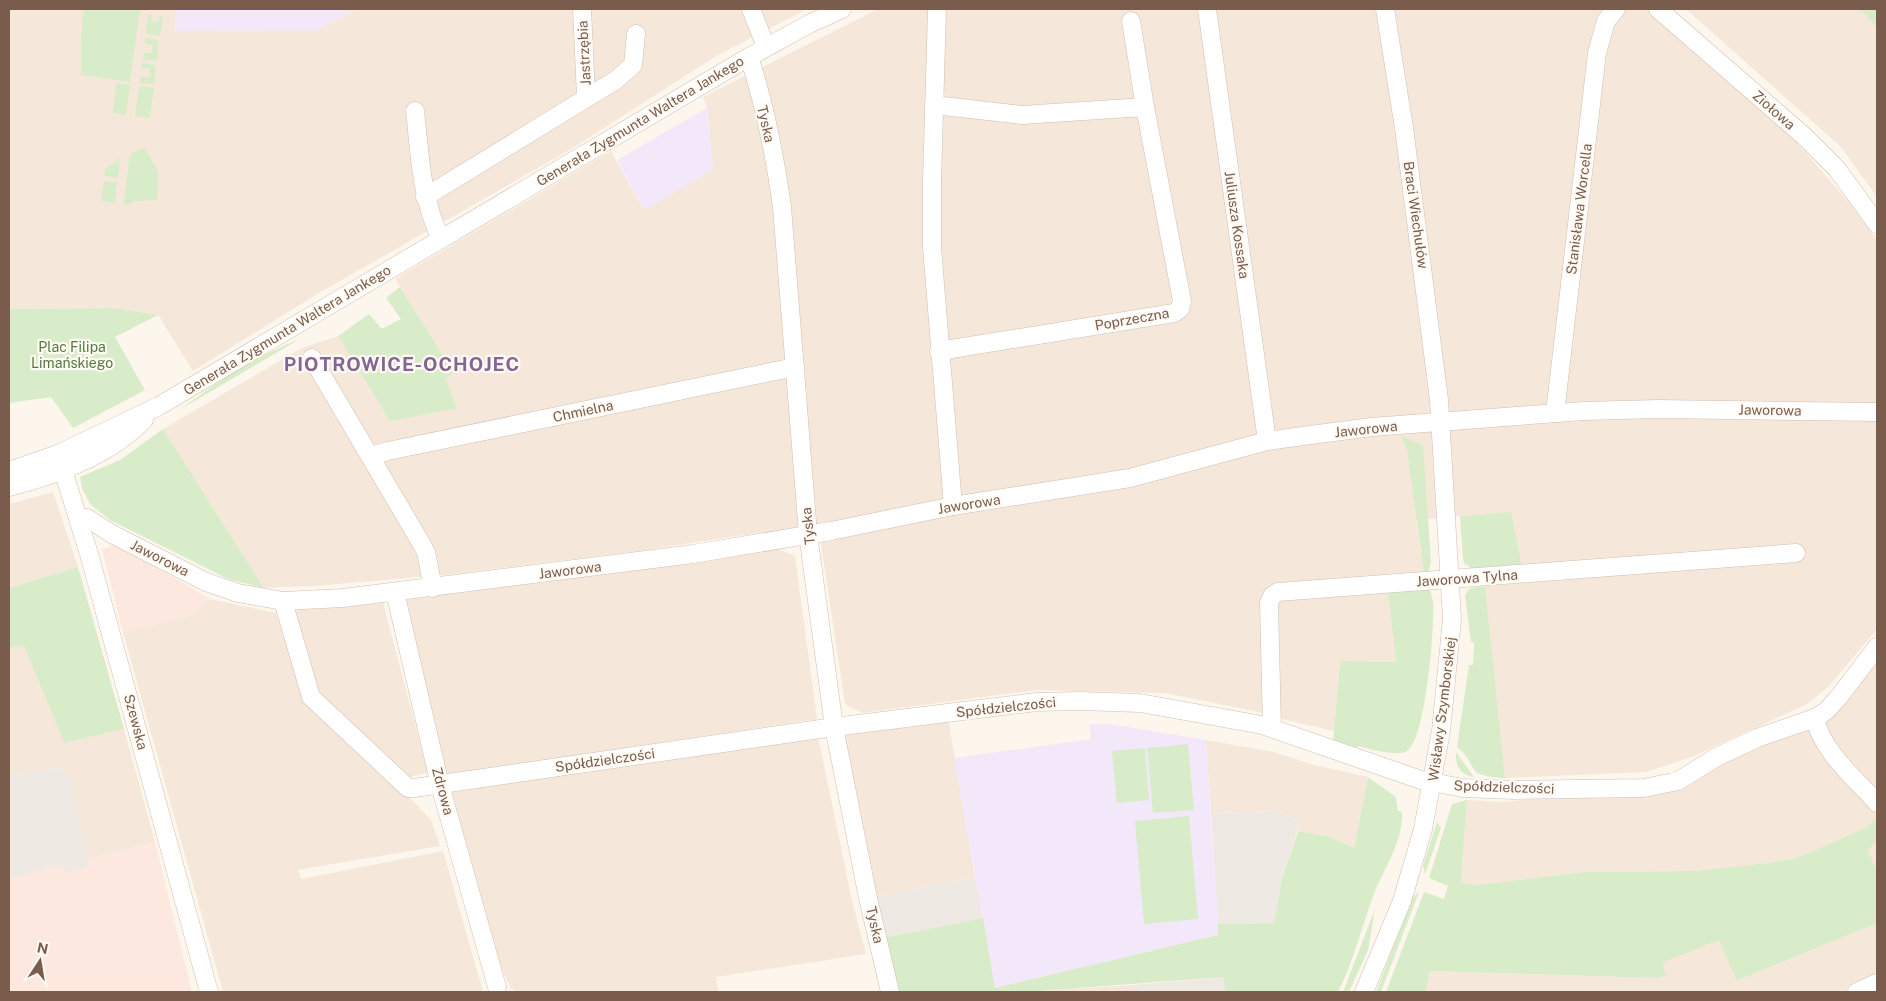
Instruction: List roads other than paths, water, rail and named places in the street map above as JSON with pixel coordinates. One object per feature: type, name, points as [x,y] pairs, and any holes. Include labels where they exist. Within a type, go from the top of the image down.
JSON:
[{"type":"street","name":"Jastrzębia","points":[[582,9],[586,97]]},
{"type":"street","points":[[751,9],[766,47]]},
{"type":"street","name":"Generała Zygmunta Waltera Jankego","points":[[9,487],[46,477],[60,462],[159,406],[748,57],[842,9]]},
{"type":"street","points":[[937,9],[932,247],[953,506]]},
{"type":"street","name":"Juliusza Kossaka","points":[[1206,9],[1267,441]]},
{"type":"street","name":"Braci Wiechułów","points":[[1385,9],[1404,128],[1431,327],[1441,422]]},
{"type":"street","name":"Stanisława Worcella","points":[[1556,413],[1597,53],[1606,21],[1616,9]]},
{"type":"street","name":"Ziołowa","points":[[1658,9],[1804,136],[1837,169],[1877,224]]},
{"type":"street","name":"Poprzeczna","points":[[939,351],[1174,313],[1180,309],[1182,301],[1130,21]]},
{"type":"street","points":[[425,197],[616,80],[632,65],[636,34]]},
{"type":"street","name":"Tyska","points":[[748,57],[758,86],[779,189],[808,534],[834,727],[868,898],[890,992]]},
{"type":"street","points":[[934,105],[1022,115],[1146,108]]},
{"type":"street","points":[[415,111],[425,197],[441,239]]},
{"type":"street","points":[[312,358],[426,552],[433,588]]},
{"type":"street","name":"Chmielna","points":[[371,456],[795,367]]},
{"type":"street","name":"Jaworowa","points":[[78,518],[88,518],[112,534],[206,582],[238,593],[283,601],[343,598],[693,554],[953,506],[1130,478],[1267,441],[1372,427],[1556,413],[1658,410],[1877,412]]},
{"type":"street","name":"Wisławy Szymborskiej","points":[[1366,990],[1410,878],[1433,782],[1449,660],[1451,579],[1441,422]]},
{"type":"street","name":"Generała Zygmunta Waltera Jankego","points":[[9,471],[60,462]]},
{"type":"street","name":"Szewska","points":[[60,462],[78,518],[209,992]]},
{"type":"street","name":"Jaworowa Tylna","points":[[1272,728],[1269,603],[1272,596],[1278,592],[1796,553]]},
{"type":"street","name":"Zdrowa","points":[[395,592],[440,785],[497,987]]},
{"type":"street","name":"Spółdzielczości","points":[[283,601],[311,697],[408,788],[440,785],[834,727],[1036,702],[1080,701],[1140,703],[1272,728],[1433,782],[1463,788],[1514,790],[1665,785],[1678,781],[1715,758],[1758,738],[1815,718]]},
{"type":"street","points":[[1877,647],[1838,698],[1815,718],[1818,732],[1828,748],[1877,803]]},
{"type":"street","points":[[1857,992],[1877,983]]},
{"type":"district","name":"PIOTROWICE-OCHOJEC","points":[[402,364]]},
{"type":"park label","name":"Plac Filipa Limańskiego","points":[[72,356]]}]
